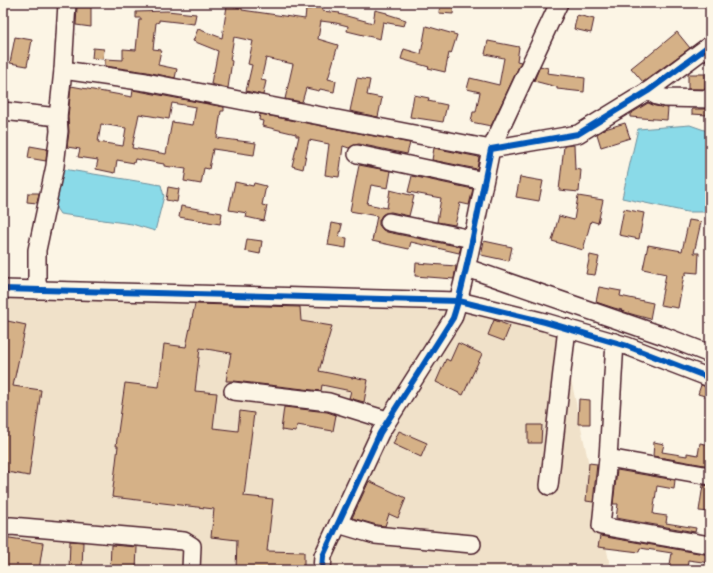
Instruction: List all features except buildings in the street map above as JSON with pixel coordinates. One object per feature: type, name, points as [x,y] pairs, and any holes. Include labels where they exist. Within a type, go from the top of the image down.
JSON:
[{"type":"street","points":[[37,290],[37,250],[55,166],[59,131],[58,117],[63,70],[67,3]]},
{"type":"street","points":[[322,570],[323,556],[380,433],[453,318],[467,268],[484,181],[492,149],[559,3]]},
{"type":"street","points":[[63,70],[146,82],[492,149],[578,134],[648,91],[710,45]]},
{"type":"street","points":[[648,91],[665,98],[710,99]]},
{"type":"street","points":[[3,111],[58,117]]},
{"type":"street","points":[[357,154],[484,181]]},
{"type":"street","points":[[389,222],[472,239]]},
{"type":"street","points":[[467,268],[664,336],[710,354]]},
{"type":"street","points":[[3,289],[459,301],[545,322],[615,342],[710,378]]},
{"type":"street","points":[[549,486],[567,328]]},
{"type":"street","points":[[615,342],[608,458],[601,526],[710,545]]},
{"type":"street","points":[[233,391],[329,402],[388,420]]},
{"type":"street","points":[[608,458],[710,476]]},
{"type":"street","points":[[338,524],[375,535],[472,544]]},
{"type":"street","points":[[3,527],[10,526],[184,541],[192,546],[191,570]]},
{"type":"shaded area","points":[[3,283],[144,285],[559,322],[611,570],[3,570]]},
{"type":"water","points":[[690,125],[710,132],[710,212],[687,212],[622,198],[638,129]]},
{"type":"water","points":[[63,169],[161,185],[164,196],[155,231],[132,224],[60,214],[52,202]]},
{"type":"cycle path","points":[[322,570],[323,556],[380,433],[453,318],[466,267],[491,149],[578,134],[648,91],[710,45]]},
{"type":"cycle path","points":[[3,289],[459,301],[545,322],[627,346],[710,378]]}]
